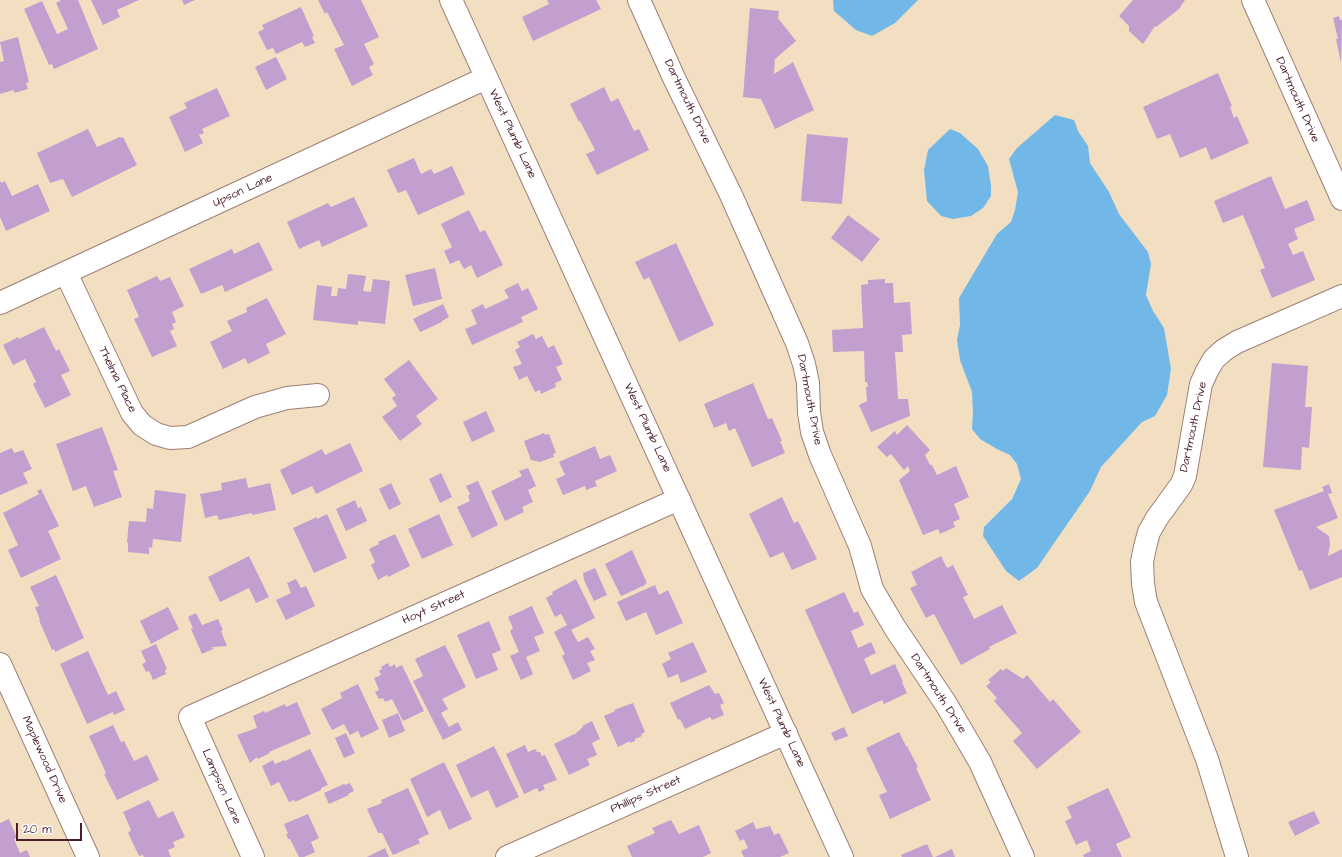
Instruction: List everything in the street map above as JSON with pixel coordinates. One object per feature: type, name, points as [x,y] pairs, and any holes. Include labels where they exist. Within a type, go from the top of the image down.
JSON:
[{"type":"street","name":"West Plumb Lane","points":[[451,0],[842,857]]},
{"type":"street","name":"Dartmouth Drive","points":[[639,0],[674,78],[731,195],[798,343],[808,383],[809,412],[812,432],[820,456],[860,546],[872,589],[895,628],[946,704],[980,762],[1023,857]]},
{"type":"street","name":"Dartmouth Drive","points":[[1253,0],[1342,199]]},
{"type":"street","name":"Upson Lane","points":[[0,303],[486,78]]},
{"type":"street","name":"Thelma Place","points":[[66,273],[132,413],[142,425],[156,434],[170,438],[188,437],[255,407],[287,398],[318,395]]},
{"type":"street","name":"Dartmouth Drive","points":[[1231,856],[1207,759],[1146,602],[1142,570],[1145,547],[1149,532],[1157,518],[1181,485],[1185,476],[1201,384],[1214,360],[1224,350],[1237,342],[1342,296]]},
{"type":"street","name":"Hoyt Street","points":[[190,717],[679,499]]},
{"type":"street","name":"Maplewood Drive","points":[[0,664],[88,857]]},
{"type":"street","name":"Lampson Lane","points":[[190,717],[253,857]]},
{"type":"street","name":"Phillips Street","points":[[507,857],[786,733]]},
{"type":"water","points":[[833,0],[918,0],[895,23],[872,36],[856,30],[834,11]]},
{"type":"water","points":[[1055,115],[1074,120],[1078,131],[1088,146],[1090,163],[1109,192],[1119,214],[1148,252],[1151,264],[1146,295],[1153,311],[1164,328],[1171,369],[1167,395],[1155,416],[1142,422],[1101,467],[1090,491],[1037,568],[1019,581],[1006,571],[983,536],[984,527],[1012,499],[1021,479],[1017,464],[1010,455],[980,439],[972,429],[972,392],[960,360],[957,340],[960,325],[959,298],[997,234],[1011,222],[1018,192],[1009,159],[1017,148]]},
{"type":"water","points":[[950,129],[960,133],[978,149],[988,166],[991,186],[991,196],[983,208],[971,216],[953,219],[941,216],[927,201],[924,170],[928,150]]},
{"type":"building","points":[[61,0],[78,0],[98,49],[54,69],[52,64],[49,65],[24,9],[42,1],[57,34],[68,29],[56,3]]},
{"type":"building","points":[[91,0],[139,0],[117,10],[120,17],[103,25]]},
{"type":"building","points":[[182,0],[195,0],[184,5]]},
{"type":"building","points":[[318,0],[361,0],[379,37],[364,44],[374,64],[369,67],[373,75],[352,86],[334,49],[344,45],[327,12],[325,14]]},
{"type":"building","points":[[547,0],[596,0],[601,9],[533,41],[522,17],[549,4]]},
{"type":"building","points":[[1133,0],[1185,0],[1179,9],[1156,27],[1155,26],[1143,44],[1129,31],[1129,26],[1119,16]]},
{"type":"building","points":[[301,7],[314,36],[312,37],[315,43],[305,47],[302,42],[276,54],[273,48],[267,50],[258,32],[264,29],[262,25]]},
{"type":"building","points":[[750,8],[779,11],[778,18],[796,41],[775,59],[774,74],[793,62],[814,110],[775,129],[761,99],[743,97]]},
{"type":"building","points":[[1339,16],[1340,20],[1342,20],[1341,63],[1336,39],[1338,39],[1333,18]]},
{"type":"building","points":[[18,37],[29,82],[26,83],[28,89],[14,93],[14,90],[0,94],[0,62],[4,61],[0,42]]},
{"type":"building","points":[[276,57],[287,79],[266,90],[255,67]]},
{"type":"building","points":[[1218,73],[1232,106],[1230,107],[1234,118],[1237,116],[1249,143],[1211,160],[1206,147],[1180,158],[1170,134],[1157,139],[1143,107]]},
{"type":"building","points":[[604,87],[611,102],[618,98],[634,131],[639,129],[649,150],[597,175],[586,154],[595,150],[570,104]]},
{"type":"building","points":[[217,88],[230,116],[202,129],[204,133],[199,135],[203,143],[185,152],[169,117],[187,108],[184,103]]},
{"type":"building","points":[[88,129],[97,147],[123,137],[137,165],[72,197],[63,179],[50,183],[37,153]]},
{"type":"building","points":[[807,134],[848,138],[842,204],[801,201]]},
{"type":"building","points":[[414,158],[421,174],[431,169],[434,174],[452,166],[465,194],[418,215],[406,190],[398,193],[387,170]]},
{"type":"building","points":[[1271,176],[1285,209],[1307,200],[1315,220],[1294,229],[1298,239],[1288,244],[1293,255],[1303,251],[1315,280],[1272,298],[1260,270],[1265,268],[1243,215],[1223,223],[1214,201]]},
{"type":"building","points":[[0,180],[1,183],[5,181],[12,196],[38,184],[50,211],[6,231],[0,217]]},
{"type":"building","points":[[354,197],[368,226],[322,247],[319,240],[299,249],[287,222],[328,203],[331,207]]},
{"type":"building","points":[[469,210],[480,232],[485,230],[503,265],[477,278],[471,265],[464,269],[459,260],[450,264],[444,251],[452,247],[441,224]]},
{"type":"building","points":[[848,215],[880,239],[862,262],[831,238]]},
{"type":"building","points":[[259,242],[273,270],[225,292],[222,285],[201,294],[189,269],[232,249],[234,254]]},
{"type":"building","points":[[676,243],[714,325],[679,342],[649,277],[644,280],[635,262]]},
{"type":"building","points":[[435,268],[442,299],[413,306],[405,275]]},
{"type":"building","points":[[348,274],[366,276],[363,291],[371,292],[373,279],[390,281],[385,324],[358,321],[358,325],[313,320],[317,285],[332,287],[331,296],[337,296],[338,288],[346,289]]},
{"type":"building","points":[[157,276],[160,281],[170,277],[184,306],[172,312],[176,322],[172,324],[174,329],[170,331],[177,346],[152,357],[134,319],[139,317],[127,290]]},
{"type":"building","points":[[885,279],[885,283],[893,283],[894,303],[910,302],[912,334],[902,335],[903,352],[895,352],[898,399],[908,399],[910,416],[871,432],[859,405],[867,401],[866,387],[868,387],[867,382],[865,382],[864,351],[833,352],[832,330],[863,328],[861,285],[868,284],[868,280]]},
{"type":"building","points":[[518,283],[522,291],[528,288],[538,309],[521,317],[523,322],[472,345],[465,329],[477,324],[471,310],[483,304],[485,309],[509,298],[504,290]]},
{"type":"building","points":[[267,298],[286,334],[266,344],[270,353],[248,364],[245,358],[223,369],[210,342],[232,331],[227,321],[247,312],[246,308]]},
{"type":"building","points":[[443,304],[449,317],[442,322],[420,332],[413,319]]},
{"type":"building","points":[[44,327],[56,351],[59,349],[70,371],[61,375],[71,395],[45,408],[33,384],[36,382],[25,359],[13,365],[3,345],[18,337],[19,339]]},
{"type":"building","points":[[533,334],[536,339],[542,336],[548,348],[554,345],[563,364],[556,367],[562,380],[555,383],[556,387],[541,394],[540,390],[535,392],[527,376],[519,380],[513,367],[522,364],[515,350],[520,347],[517,342]]},
{"type":"building","points":[[409,360],[438,399],[416,416],[422,424],[400,441],[382,417],[397,406],[392,398],[396,395],[384,379]]},
{"type":"building","points":[[1272,363],[1308,366],[1305,407],[1312,407],[1309,448],[1302,447],[1301,470],[1263,467]]},
{"type":"building","points":[[753,383],[768,419],[772,418],[782,441],[780,441],[785,453],[752,467],[735,428],[729,431],[726,423],[714,428],[704,404]]},
{"type":"building","points":[[486,411],[495,431],[472,442],[463,422]]},
{"type":"building","points":[[907,425],[930,450],[925,455],[937,475],[956,466],[969,497],[954,504],[960,519],[953,522],[955,527],[940,534],[938,529],[923,535],[899,480],[910,471],[908,466],[904,470],[891,454],[887,457],[877,447],[895,431],[897,435]]},
{"type":"building","points":[[102,427],[118,470],[113,471],[122,497],[94,507],[86,486],[73,491],[56,444]]},
{"type":"building","points":[[544,433],[545,435],[549,434],[556,453],[553,454],[554,457],[540,462],[531,460],[524,441]]},
{"type":"building","points":[[350,443],[363,471],[316,494],[312,486],[292,495],[280,470],[322,449],[325,455]]},
{"type":"building","points":[[595,446],[600,459],[610,455],[617,471],[595,481],[597,486],[586,490],[585,486],[563,495],[556,479],[565,475],[559,462]]},
{"type":"building","points":[[12,448],[14,453],[23,450],[32,469],[23,473],[28,483],[0,495],[0,453]]},
{"type":"building","points":[[528,468],[536,486],[528,490],[533,502],[522,507],[524,512],[505,521],[491,491],[522,476],[519,471]]},
{"type":"building","points":[[441,473],[452,497],[440,503],[429,479]]},
{"type":"building","points":[[246,478],[248,488],[270,483],[276,510],[219,520],[217,515],[205,518],[200,494],[222,490],[221,483]]},
{"type":"building","points":[[478,481],[498,525],[472,538],[457,507],[470,501],[468,496],[470,494],[466,486]]},
{"type":"building","points":[[391,483],[401,504],[389,510],[379,489]]},
{"type":"building","points":[[1329,484],[1332,493],[1328,494],[1338,518],[1316,527],[1329,536],[1330,544],[1328,556],[1342,549],[1342,577],[1310,590],[1302,570],[1299,571],[1274,510],[1324,491],[1322,487]]},
{"type":"building","points":[[41,489],[59,526],[48,531],[61,559],[21,578],[8,550],[18,545],[3,513],[39,494],[37,491]]},
{"type":"building","points":[[155,490],[186,494],[181,542],[153,539],[152,548],[149,547],[149,554],[128,552],[127,542],[129,521],[146,522],[147,508],[153,509]]},
{"type":"building","points":[[782,497],[794,523],[798,521],[817,559],[792,570],[783,552],[770,558],[749,514]]},
{"type":"building","points":[[355,500],[358,508],[361,507],[367,521],[346,531],[336,509]]},
{"type":"building","points":[[327,514],[347,558],[314,573],[293,528]]},
{"type":"building","points":[[439,514],[453,545],[422,559],[408,529]]},
{"type":"building","points":[[395,534],[410,566],[388,577],[387,575],[378,580],[371,565],[375,562],[369,549],[379,544],[378,542]]},
{"type":"building","points":[[632,550],[647,583],[621,596],[605,564]]},
{"type":"building","points":[[249,556],[269,597],[256,603],[249,588],[220,602],[208,577]]},
{"type":"building","points":[[941,556],[947,568],[953,565],[968,595],[963,597],[974,619],[1002,605],[1017,633],[989,647],[990,649],[961,665],[934,614],[926,618],[910,588],[917,585],[911,572]]},
{"type":"building","points":[[595,568],[607,595],[594,601],[584,580],[583,573]]},
{"type":"building","points":[[56,575],[84,638],[55,652],[54,649],[52,650],[39,620],[35,607],[39,606],[30,587]]},
{"type":"building","points":[[296,579],[301,588],[306,586],[315,606],[286,620],[276,600],[291,593],[287,583]]},
{"type":"building","points":[[576,579],[595,618],[571,630],[578,642],[588,637],[595,649],[590,651],[595,660],[587,663],[591,671],[573,680],[562,656],[565,654],[554,632],[567,625],[561,614],[555,617],[546,598],[553,594],[552,592]]},
{"type":"building","points":[[655,585],[659,595],[668,590],[683,623],[656,635],[646,612],[626,621],[617,602]]},
{"type":"building","points":[[844,592],[854,613],[858,611],[864,625],[851,631],[858,648],[871,642],[876,653],[864,659],[871,675],[895,664],[907,693],[884,704],[882,700],[852,714],[805,610]]},
{"type":"building","points":[[532,606],[544,633],[534,637],[540,651],[526,657],[533,674],[521,680],[510,656],[519,652],[510,631],[513,628],[508,617]]},
{"type":"building","points":[[168,607],[179,629],[151,644],[140,621]]},
{"type":"building","points":[[196,613],[202,625],[218,619],[223,630],[221,631],[227,646],[212,647],[213,649],[202,654],[191,629],[193,628],[188,617]]},
{"type":"building","points":[[489,621],[501,650],[492,654],[498,670],[476,679],[457,635]]},
{"type":"building","points":[[693,642],[707,672],[681,683],[678,674],[668,678],[662,664],[671,659],[668,653]]},
{"type":"building","points":[[156,644],[167,669],[165,670],[166,674],[153,680],[149,671],[146,672],[142,664],[146,662],[141,651]]},
{"type":"building","points":[[445,645],[466,687],[442,699],[448,709],[441,713],[449,727],[458,722],[462,730],[443,740],[413,681],[423,676],[415,659]]},
{"type":"building","points":[[88,651],[108,695],[116,691],[125,710],[114,715],[113,712],[87,724],[60,664]]},
{"type":"building","points":[[388,663],[390,667],[395,664],[396,668],[402,665],[424,711],[403,721],[392,699],[385,702],[383,698],[379,699],[375,692],[379,690],[374,678],[381,675],[379,671],[382,669],[381,667]]},
{"type":"building","points":[[1006,668],[1023,679],[1027,675],[1050,702],[1053,699],[1081,732],[1037,769],[1013,741],[1022,733],[994,701],[997,698],[986,686],[991,682],[988,680],[1001,669],[1003,671]]},
{"type":"building","points":[[358,684],[379,729],[361,738],[358,731],[350,735],[344,724],[332,730],[321,709],[342,698],[340,693]]},
{"type":"building","points":[[709,685],[715,694],[719,693],[724,703],[720,705],[724,715],[712,720],[710,717],[685,729],[680,719],[678,720],[670,703]]},
{"type":"building","points":[[297,702],[311,734],[269,752],[270,753],[258,759],[257,757],[250,763],[237,735],[257,728],[253,716],[264,711],[265,713],[285,704],[286,707]]},
{"type":"building","points":[[633,703],[645,732],[641,734],[642,736],[635,739],[635,741],[630,743],[630,741],[618,747],[604,716],[615,711],[614,710]]},
{"type":"building","points":[[398,713],[405,731],[389,738],[382,720]]},
{"type":"building","points":[[592,721],[600,739],[592,743],[597,755],[587,759],[590,765],[569,775],[554,744],[574,735],[583,727],[582,726]]},
{"type":"building","points":[[113,725],[121,742],[124,741],[134,761],[147,755],[159,780],[117,800],[104,774],[106,773],[89,736]]},
{"type":"building","points":[[844,727],[848,736],[835,741],[831,733]]},
{"type":"building","points":[[899,732],[918,767],[916,768],[931,800],[890,819],[879,795],[887,792],[866,748]]},
{"type":"building","points":[[346,733],[355,753],[344,758],[335,738]]},
{"type":"building","points":[[525,745],[528,752],[535,749],[537,752],[540,752],[542,756],[545,755],[557,780],[543,785],[545,789],[539,792],[537,788],[524,794],[506,754]]},
{"type":"building","points":[[494,746],[519,797],[496,808],[488,790],[471,798],[456,765]]},
{"type":"building","points":[[310,749],[328,785],[321,788],[321,790],[295,802],[294,800],[289,802],[279,782],[271,786],[262,766],[273,760],[275,764],[284,760],[285,761]]},
{"type":"building","points":[[444,762],[472,819],[449,830],[440,810],[427,817],[410,779]]},
{"type":"building","points":[[350,783],[354,791],[348,794],[349,795],[329,804],[324,793],[344,784]]},
{"type":"building","points":[[408,788],[429,834],[418,839],[420,843],[393,855],[382,833],[378,833],[367,809],[382,803],[381,800]]},
{"type":"building","points":[[1108,788],[1131,837],[1116,844],[1122,857],[1084,857],[1083,855],[1091,851],[1087,840],[1076,845],[1065,821],[1072,818],[1067,807]]},
{"type":"building","points":[[149,800],[158,818],[173,811],[185,837],[173,842],[175,847],[168,850],[171,857],[139,856],[128,833],[131,830],[123,812]]},
{"type":"building","points":[[1314,811],[1320,823],[1295,836],[1288,822]]},
{"type":"building","points":[[308,814],[319,838],[311,842],[315,852],[304,857],[299,857],[290,839],[288,839],[286,834],[288,834],[284,824]]},
{"type":"building","points":[[9,819],[17,838],[14,839],[20,853],[27,850],[30,857],[0,857],[0,823]]},
{"type":"building","points":[[671,820],[679,834],[699,825],[711,853],[703,857],[632,857],[627,846],[655,833],[652,828]]},
{"type":"building","points":[[753,822],[756,829],[770,826],[774,835],[779,833],[789,853],[780,857],[744,857],[741,851],[748,848],[744,839],[740,841],[735,831]]},
{"type":"building","points":[[927,844],[933,857],[902,857],[901,855]]},
{"type":"building","points":[[385,848],[389,857],[367,857]]},
{"type":"building","points":[[952,849],[955,857],[935,857]]}]
